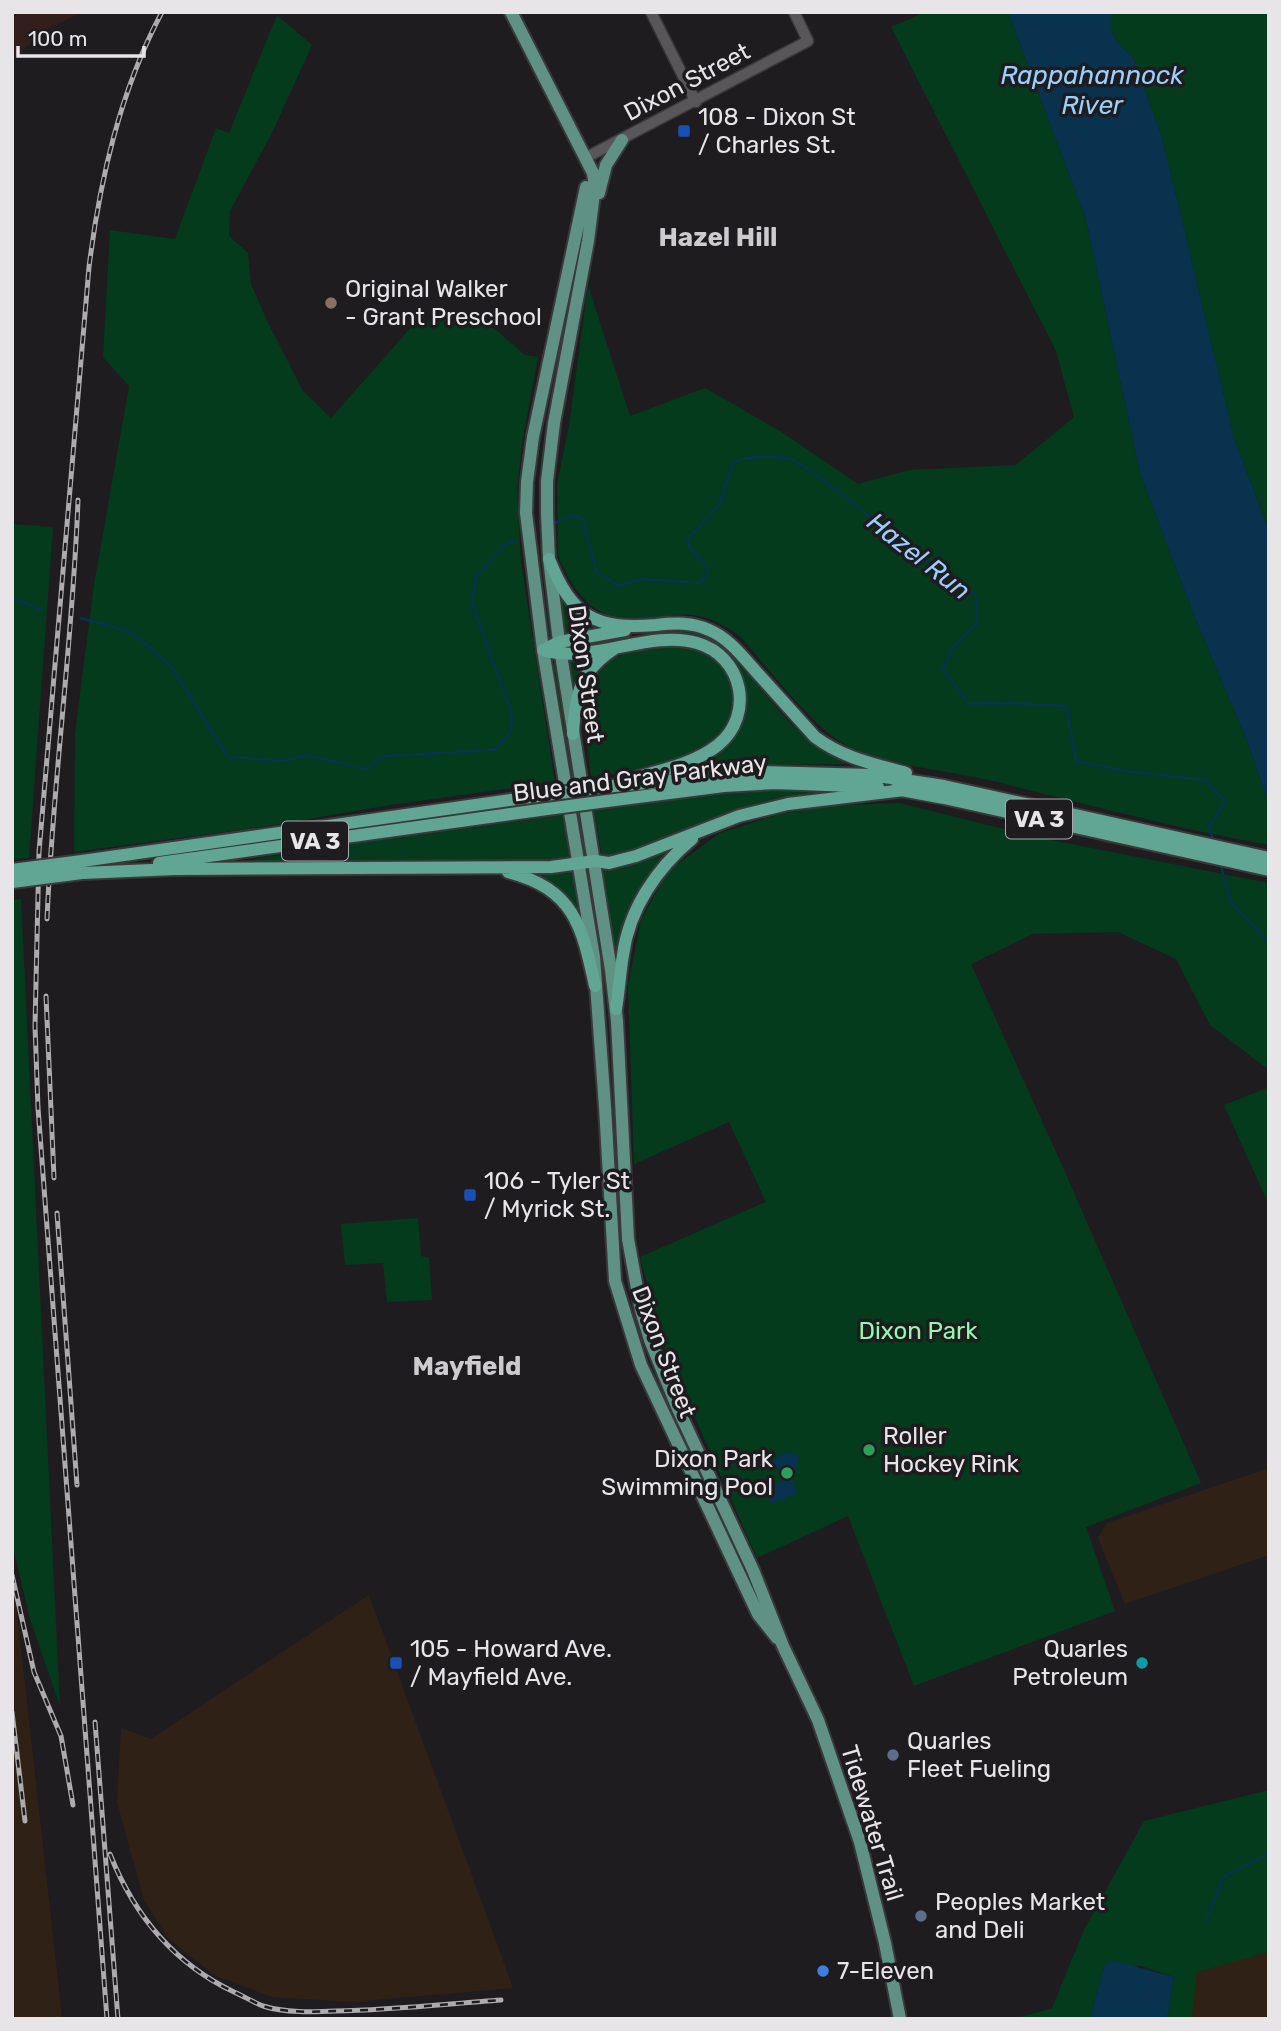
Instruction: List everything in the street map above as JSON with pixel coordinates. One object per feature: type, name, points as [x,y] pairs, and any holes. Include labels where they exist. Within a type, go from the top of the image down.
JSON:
[{"type":"highway","points":[[549,559],[566,595],[587,615],[615,626],[681,623],[709,629],[729,642],[816,737],[832,748],[852,758],[971,792]]},
{"type":"highway","points":[[560,649],[645,626]]},
{"type":"highway","points":[[543,650],[617,648],[685,640],[707,646],[731,666],[739,686],[740,698],[739,709],[725,738],[709,751],[681,765],[604,787]]},
{"type":"highway","points":[[573,734],[581,683],[594,664],[617,648]]},
{"type":"highway","name":"Blue and Gray Parkway","points":[[12,883],[82,867],[545,795],[724,774],[794,771],[871,775],[971,792],[1172,842],[1269,870]]},
{"type":"highway","name":"Blue and Gray Parkway","points":[[12,870],[82,867],[724,786],[775,783],[838,784],[904,790],[1269,858]]},
{"type":"highway","points":[[82,867],[483,868],[551,867],[594,861],[609,863],[636,856],[755,811],[788,804],[904,790]]},
{"type":"highway","points":[[616,1009],[623,954],[637,909],[665,866],[703,831]]},
{"type":"highway","points":[[483,868],[527,878],[546,886],[563,900],[580,927],[595,986]]},
{"type":"main road","points":[[511,12],[585,158]]},
{"type":"main road","points":[[588,241],[606,165],[622,140]]},
{"type":"main road","name":"Dixon Street","points":[[585,158],[593,173],[595,186],[588,241],[554,423],[547,490],[549,559],[560,649],[616,1009],[628,1239],[641,1310],[650,1340],[678,1409],[753,1570],[783,1646]]},
{"type":"main road","name":"Dixon Street","points":[[585,158],[586,192],[533,437],[526,503],[543,650],[594,957],[606,1107],[615,1281],[637,1355],[669,1428],[758,1614],[783,1646]]},
{"type":"main road","name":"Tidewater Trail","points":[[783,1646],[818,1720],[860,1842],[900,2019]]},
{"type":"street","points":[[651,12],[696,102]]},
{"type":"street","name":"Dixon Street","points":[[585,158],[808,41],[794,12]]},
{"type":"shaded area","points":[[20,12],[81,12],[42,32],[12,60],[12,19]]},
{"type":"shaded area","points":[[1269,1468],[1269,1555],[1125,1604],[1098,1538],[1107,1523]]},
{"type":"shaded area","points":[[12,1568],[58,1980],[62,2019],[12,2019]]},
{"type":"shaded area","points":[[369,1595],[513,1988],[353,2002],[272,1997],[214,1975],[167,1937],[144,1900],[117,1802],[121,1728],[151,1739]]},
{"type":"shaded area","points":[[1269,1928],[1269,2019],[1192,2019],[1196,1972]]},
{"type":"green space","points":[[926,12],[1008,12],[1086,219],[1140,473],[1193,613],[1248,743],[1269,805],[1269,845],[1163,823],[989,780],[894,762],[859,751],[844,744],[818,723],[790,695],[741,637],[730,629],[712,620],[692,615],[639,620],[610,616],[598,610],[578,592],[563,568],[558,555],[557,484],[569,426],[588,285],[630,416],[705,388],[780,431],[858,484],[909,470],[1016,465],[1074,417],[1056,351],[891,27]]},
{"type":"green space","points":[[1111,12],[1269,12],[1269,531],[1234,438],[1162,137],[1133,57],[1119,45],[1111,30]]},
{"type":"green space","points":[[277,15],[312,45],[271,135],[230,211],[229,236],[248,253],[251,284],[303,391],[331,418],[415,323],[474,311],[525,355],[538,357],[522,444],[517,491],[521,562],[555,782],[390,805],[262,827],[74,852],[75,733],[94,585],[129,386],[103,357],[110,230],[175,239],[216,128],[229,133]]},
{"type":"green space","points":[[12,524],[53,527],[29,858],[12,860]]},
{"type":"green space","points":[[559,591],[607,629],[563,636]]},
{"type":"green space","points":[[668,630],[694,632],[710,638],[731,652],[797,729],[829,755],[847,764],[760,765],[689,770],[688,766],[717,751],[743,691],[702,639],[677,634],[566,649]]},
{"type":"green space","points":[[680,644],[708,654],[725,670],[737,688],[730,725],[719,738],[687,757],[647,769],[591,777],[586,720],[587,698],[592,680],[603,666],[621,655],[646,648]]},
{"type":"green space","points":[[592,656],[580,674],[573,695],[567,661]]},
{"type":"green space","points":[[556,663],[572,754],[566,743],[558,711],[553,667]]},
{"type":"green space","points":[[796,789],[830,790],[830,793],[792,797],[744,808],[653,846],[606,858],[602,856],[594,811],[695,796]]},
{"type":"green space","name":"Dixon Park","points":[[899,803],[1036,837],[1269,883],[1269,1070],[1210,1025],[1176,959],[1118,932],[1033,934],[971,964],[1201,1483],[1086,1527],[1115,1611],[914,1686],[848,1516],[757,1558],[663,1345],[640,1257],[766,1202],[729,1122],[634,1164],[628,985],[641,920],[668,871],[720,833],[780,814],[839,805]]},
{"type":"green space","points":[[565,815],[572,859],[570,861],[240,862],[320,848]]},
{"type":"green space","points":[[681,843],[667,855],[616,966],[602,868]]},
{"type":"green space","points":[[574,870],[582,919],[558,889],[535,874]]},
{"type":"green space","points":[[21,899],[60,1706],[30,1619],[12,1543],[12,900]]},
{"type":"green space","points":[[1269,1087],[1269,1205],[1224,1105]]},
{"type":"green space","points":[[418,1218],[421,1256],[429,1258],[432,1300],[387,1302],[383,1263],[345,1265],[341,1224]]},
{"type":"green space","points":[[1269,1790],[1269,1952],[1197,1972],[1192,2019],[1167,2019],[1174,1977],[1141,1966],[1104,1967],[1090,2019],[1014,2019],[1052,2008],[1084,1930],[1144,1821]]},
{"type":"water","name":"Rappahannock River","points":[[1008,12],[1111,12],[1111,30],[1119,45],[1133,57],[1162,137],[1234,438],[1269,531],[1269,805],[1248,743],[1193,613],[1140,473],[1086,219]]},
{"type":"water","name":"Dixon Park Swimming Pool","points":[[786,1452],[800,1456],[792,1479],[797,1494],[771,1504],[764,1489],[783,1480],[778,1467],[771,1461]]},
{"type":"water","points":[[1111,1960],[1174,1977],[1167,2019],[1090,2019],[1104,1967]]},
{"type":"waterway","name":"Hazel Run","points":[[553,524],[573,515],[583,519],[596,571],[619,586],[642,579],[700,583],[708,568],[691,549],[687,540],[719,505],[732,466],[740,459],[767,456],[792,459],[825,481],[923,559],[976,595],[977,624],[952,648],[943,670],[969,704],[1066,706],[1076,761],[1125,771],[1206,780],[1225,802],[1209,826],[1213,840]]},
{"type":"waterway","name":"Hazel Run","points":[[81,618],[131,632],[171,666],[228,757],[286,761],[307,755],[366,769],[384,756],[494,750],[509,733],[512,724],[511,712],[472,603],[476,578],[503,546],[516,540]]},
{"type":"waterway","name":"Hazel Run","points":[[12,597],[42,611]]},
{"type":"waterway","name":"Hazel Run","points":[[1220,863],[1231,902],[1269,943]]},
{"type":"waterway","points":[[1206,1920],[1224,1877],[1269,1853]]},
{"type":"railway","points":[[107,2019],[38,1108],[35,1026],[39,852],[89,267],[99,201],[123,104],[147,42],[162,12]]},
{"type":"railway","points":[[47,919],[78,500]]},
{"type":"railway","points":[[46,996],[54,1178]]},
{"type":"railway","points":[[57,1213],[77,1485]]},
{"type":"railway","points":[[12,1575],[34,1672],[61,1736],[73,1805]]},
{"type":"railway","points":[[12,1712],[25,1821]]},
{"type":"railway","points":[[95,1722],[118,2019]]},
{"type":"railway","points":[[110,1854],[144,1917],[174,1952],[212,1980],[263,2006],[318,2012],[501,2000]]},
{"type":"place","name":"108 - Dixon St / Charles St.","points":[[684,131]]},
{"type":"place","name":"Original Walker - Grant Preschool","points":[[331,303]]},
{"type":"place","name":"106 - Tyler St / Myrick St.","points":[[470,1195]]},
{"type":"place","name":"Roller Hockey Rink","points":[[869,1450]]},
{"type":"place","name":"Dixon Park Swimming Pool","points":[[787,1473]]},
{"type":"place","name":"105 - Howard Ave. / Mayfield Ave.","points":[[396,1663]]},
{"type":"place","name":"Quarles Petroleum","points":[[1142,1663]]},
{"type":"place","name":"Quarles Fleet Fueling","points":[[893,1755]]},
{"type":"place","name":"Peoples Market and Deli","points":[[921,1916]]},
{"type":"place","name":"7-Eleven","points":[[823,1971]]},
{"type":"district","name":"Hazel Hill","points":[[718,237]]},
{"type":"district","name":"Mayfield","points":[[467,1366]]}]
